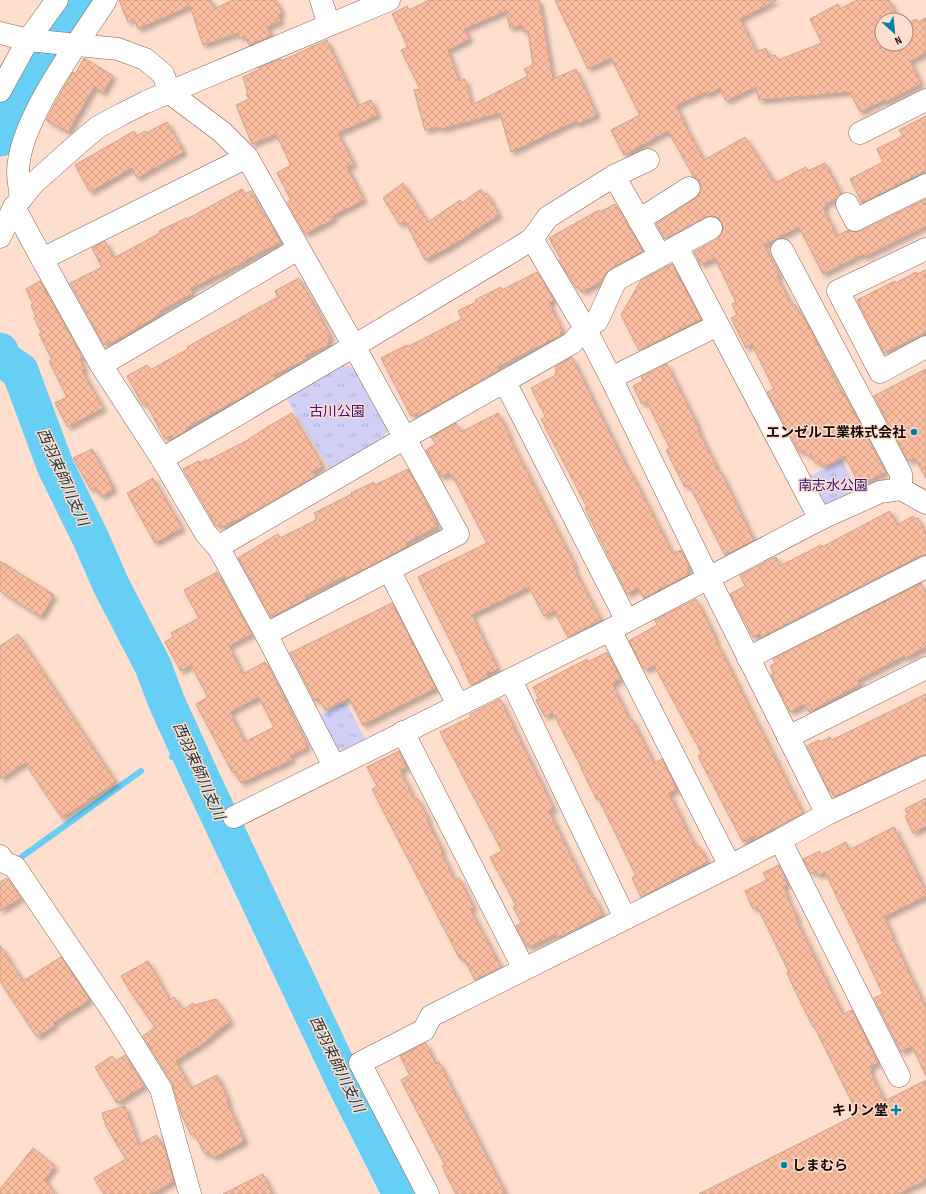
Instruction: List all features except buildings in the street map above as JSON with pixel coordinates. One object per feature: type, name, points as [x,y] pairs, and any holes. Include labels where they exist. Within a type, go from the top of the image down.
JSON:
[{"type":"street","points":[[31,40],[29,18],[40,0]]},
{"type":"street","points":[[0,91],[31,40],[58,0]]},
{"type":"street","points":[[106,0],[75,45],[50,88],[24,139],[18,172],[18,203],[42,259],[101,365],[162,459],[206,534],[218,547],[266,634],[334,766]]},
{"type":"street","points":[[321,0],[329,25]]},
{"type":"street","points":[[2,233],[18,203],[34,183],[98,127],[128,111],[388,0]]},
{"type":"street","points":[[0,33],[31,40],[118,49],[146,59],[163,74],[170,93],[222,132],[247,157],[458,534],[266,634]]},
{"type":"street","points":[[860,133],[926,100]]},
{"type":"street","points":[[42,259],[247,157]]},
{"type":"street","points":[[162,459],[532,239],[548,217],[614,176],[648,160]]},
{"type":"street","points":[[614,176],[639,220],[668,251],[718,325],[820,519]]},
{"type":"street","points":[[847,204],[855,220],[926,184]]},
{"type":"street","points":[[639,220],[689,188]]},
{"type":"street","points":[[218,547],[572,343],[586,328],[597,321],[616,280],[711,228]]},
{"type":"street","points":[[532,239],[586,328],[708,578],[827,814]]},
{"type":"street","points":[[101,365],[298,249]]},
{"type":"street","points":[[812,305],[926,249]]},
{"type":"street","points":[[782,250],[901,474],[902,489]]},
{"type":"street","points":[[838,291],[880,372],[926,347]]},
{"type":"street","points":[[611,378],[718,325]]},
{"type":"street","points":[[505,382],[730,866]]},
{"type":"street","points":[[234,817],[618,626],[820,519],[880,492],[902,489],[926,503]]},
{"type":"street","points":[[748,658],[926,567]]},
{"type":"street","points":[[389,570],[458,705]]},
{"type":"street","points":[[788,736],[926,668]]},
{"type":"street","points":[[510,680],[625,918]]},
{"type":"street","points":[[403,732],[524,969]]},
{"type":"street","points":[[428,1194],[360,1063],[424,1030],[431,1016],[730,866],[827,814],[926,767]]},
{"type":"street","points":[[780,840],[899,1076]]},
{"type":"street","points":[[1,861],[15,867],[115,1016],[161,1089],[190,1194]]},
{"type":"green space","name":"古川公園","points":[[342,365],[354,368],[388,428],[383,441],[331,471],[286,398]]},
{"type":"green space","name":"南志水公園","points":[[842,460],[858,492],[830,506],[822,504],[808,477]]},
{"type":"green space","points":[[346,702],[365,739],[343,750],[331,747],[316,717]]},
{"type":"waterway","name":"西羽束師川支川","points":[[0,138],[42,61],[82,0]]},
{"type":"waterway","name":"西羽束師川支川","points":[[0,351],[2,359],[20,371],[56,468],[91,539],[111,585],[153,666],[167,703],[204,784],[347,1087],[401,1194]]},
{"type":"waterway","points":[[172,757],[189,750]]},
{"type":"waterway","points":[[16,861],[141,771]]},
{"type":"place","name":"エンゼル工業株式会社","points":[[914,432]]},
{"type":"place","name":"キリン堂","points":[[896,1110]]},
{"type":"place","name":"しまむら","points":[[784,1165]]}]
